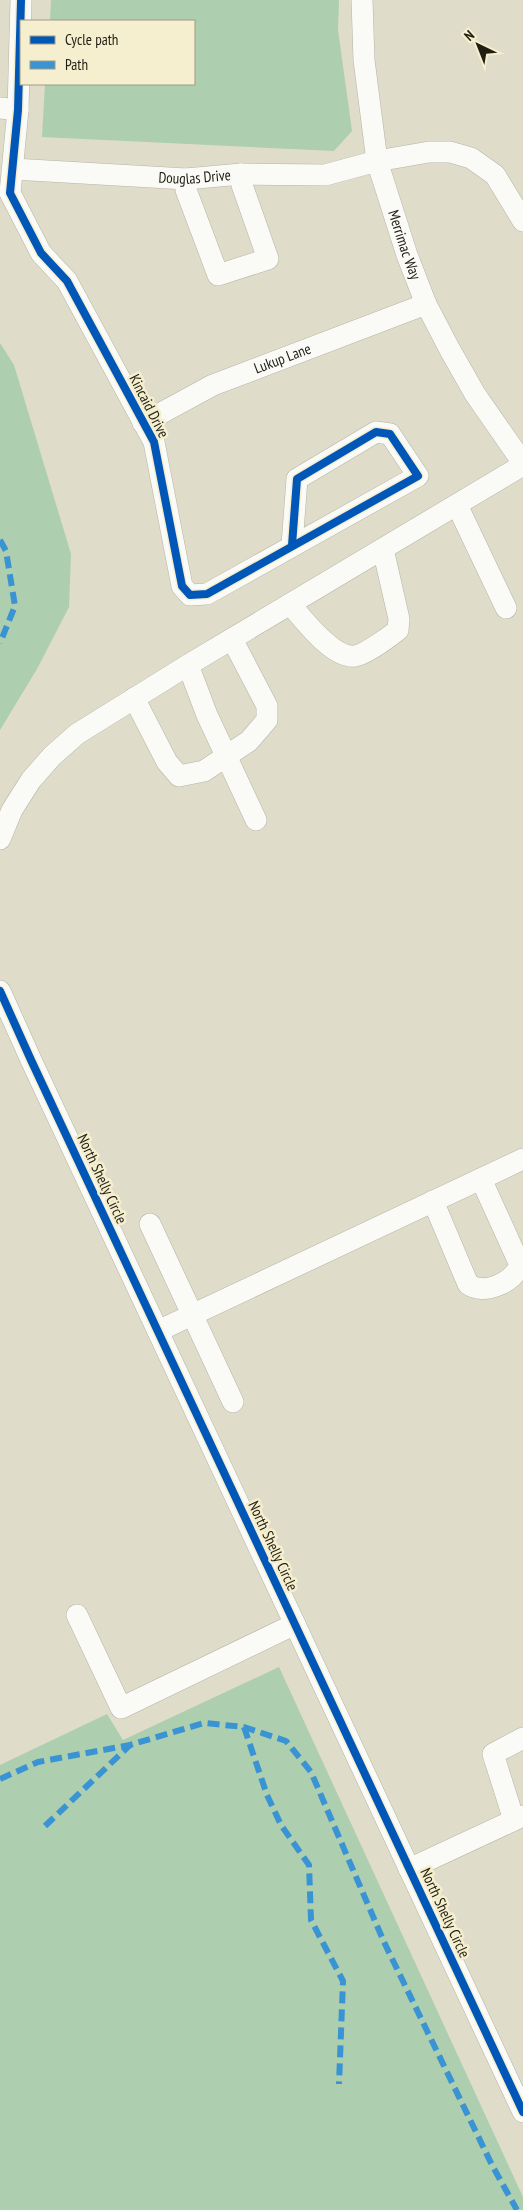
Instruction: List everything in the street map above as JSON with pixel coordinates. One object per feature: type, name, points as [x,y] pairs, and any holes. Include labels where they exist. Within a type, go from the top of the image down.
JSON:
[{"type":"street","name":"Kincaid Drive","points":[[21,0],[9,109],[6,173],[10,194],[42,253],[67,282],[154,442],[182,586],[190,595],[207,594],[418,476],[390,434],[376,432],[297,480],[292,545]]},
{"type":"street","name":"Merrimac Way","points":[[362,0],[364,60],[377,161],[407,255],[426,304],[475,394],[523,464]]},
{"type":"street","name":"Douglas Drive","points":[[6,173],[186,179],[241,174],[325,175],[377,161],[429,152],[450,152],[471,158],[495,175],[523,221]]},
{"type":"street","points":[[186,179],[186,190],[218,275],[268,259],[242,185],[241,174]]},
{"type":"street","name":"Lukup Lane","points":[[143,423],[213,385],[426,304]]},
{"type":"street","points":[[0,839],[12,810],[32,780],[52,756],[77,734],[188,665],[523,464]]},
{"type":"street","points":[[457,505],[506,608]]},
{"type":"street","points":[[290,604],[329,646],[346,654],[355,656],[386,640],[398,630],[399,619],[383,548]]},
{"type":"street","points":[[134,698],[167,762],[179,776],[204,771],[249,741],[267,720],[267,706],[232,639]]},
{"type":"street","points":[[188,665],[226,756],[256,820]]},
{"type":"street","name":"North Shelly Circle","points":[[0,991],[523,2112]]},
{"type":"street","points":[[158,1330],[523,1159]]},
{"type":"street","points":[[433,1201],[468,1284],[479,1289],[505,1282],[518,1270],[520,1265],[481,1179]]},
{"type":"street","points":[[150,1224],[233,1402]]},
{"type":"street","points":[[77,1615],[121,1708],[295,1624]]},
{"type":"street","points":[[409,1869],[518,1818],[493,1754],[523,1738]]},
{"type":"green space","points":[[51,0],[339,0],[338,30],[352,131],[334,151],[42,137],[45,85],[195,85],[195,20],[50,20]]},
{"type":"green space","points":[[0,343],[14,365],[71,554],[69,607],[37,669],[0,730]]},
{"type":"green space","points":[[279,1667],[523,2197],[523,2210],[0,2210],[0,1765],[107,1714],[123,1740]]},
{"type":"marked path","points":[[0,540],[6,551],[15,606],[0,643]]},
{"type":"marked path","points":[[0,1779],[38,1762],[130,1745],[204,1723],[244,1727],[286,1741],[311,1772],[384,1942],[492,2165],[517,2210]]},
{"type":"marked path","points":[[244,1727],[267,1795],[281,1825],[309,1865],[311,1920],[343,1981],[339,2084]]},
{"type":"marked path","points":[[45,1826],[130,1745]]},
{"type":"cycle path","points":[[20,20],[21,0]]},
{"type":"cycle path","points":[[20,37],[18,110],[10,193],[41,253],[67,281],[154,442],[182,586],[190,595],[207,594],[418,476],[390,434],[376,432],[297,479],[292,545]]},
{"type":"cycle path","points":[[0,991],[523,2112]]}]
